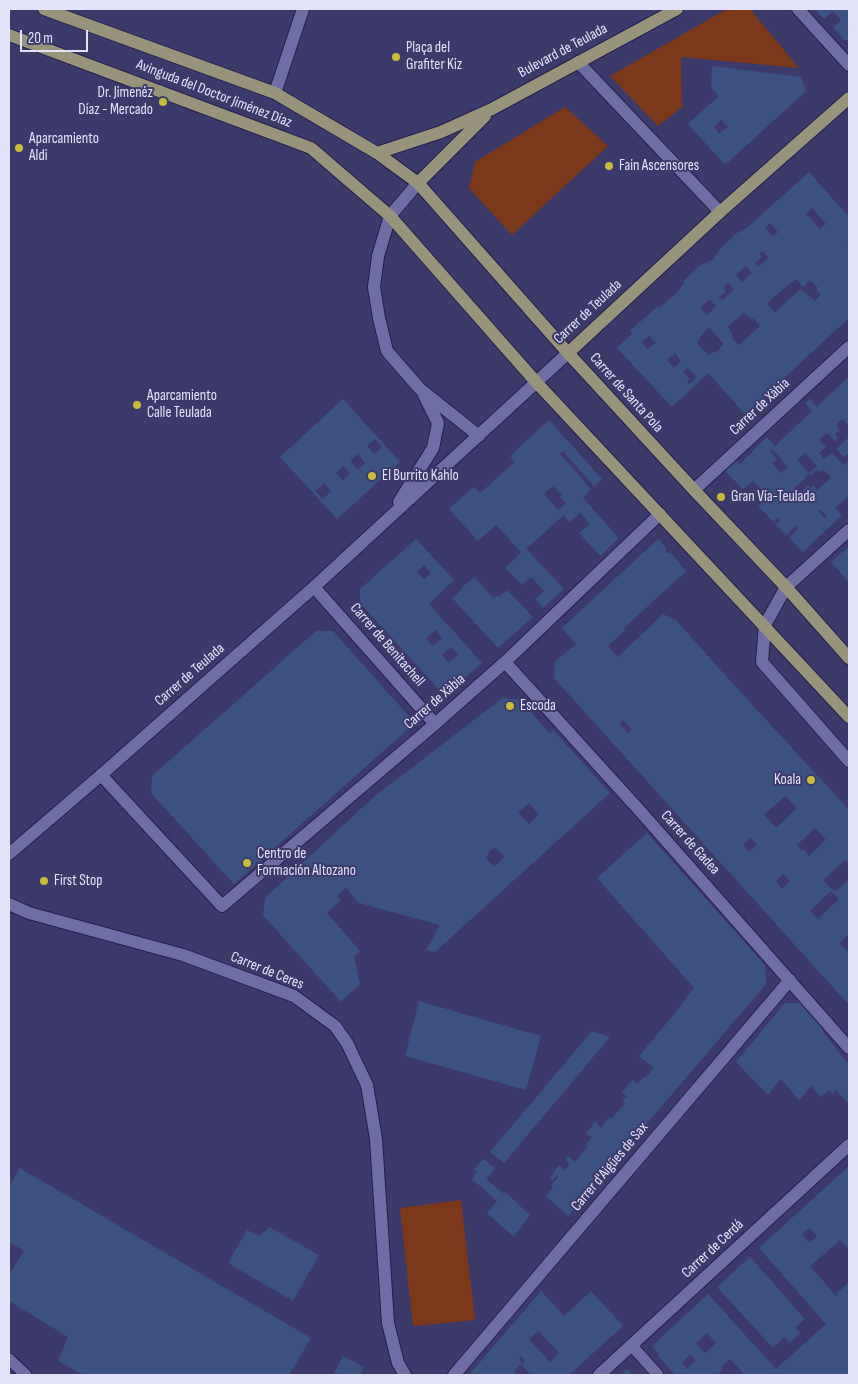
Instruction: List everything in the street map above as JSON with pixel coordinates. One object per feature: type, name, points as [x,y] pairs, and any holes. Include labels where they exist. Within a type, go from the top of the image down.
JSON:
[{"type":"main road","name":"Avinguda del Doctor Jiménez Díaz","points":[[44,9],[275,93],[377,153]]},
{"type":"main road","name":"Bulevard de Teulada","points":[[377,153],[442,132],[492,108],[677,9]]},
{"type":"main road","name":"Avinguda del Doctor Jiménez Díaz","points":[[9,35],[311,148],[390,216]]},
{"type":"main road","name":"Carrer de Teulada","points":[[568,353],[720,212],[849,98]]},
{"type":"main road","name":"Bulevard de Teulada","points":[[418,183],[492,108]]},
{"type":"main road","name":"Carrer de Santa Pola","points":[[377,153],[418,183],[568,353],[786,587],[849,658]]},
{"type":"main road","points":[[390,216],[536,382],[849,717]]},
{"type":"street","points":[[275,93],[303,9]]},
{"type":"street","points":[[798,9],[849,65]]},
{"type":"street","points":[[578,62],[720,212]]},
{"type":"street","name":"Bulevard de Teulada","points":[[390,216],[418,183]]},
{"type":"street","name":"Carrer de Teulada","points":[[390,216],[378,256],[374,287],[387,351],[420,389],[478,436]]},
{"type":"street","name":"Carrer de Xàbia","points":[[694,490],[849,347]]},
{"type":"street","name":"Carrer de Teulada","points":[[9,854],[314,587],[568,353]]},
{"type":"street","name":"Carrer de Teulada","points":[[389,516],[433,448],[438,423],[420,389]]},
{"type":"street","name":"Carrer de Xàbia","points":[[101,775],[222,906],[505,662],[660,514]]},
{"type":"street","points":[[849,530],[786,587],[765,625],[762,662],[849,760]]},
{"type":"street","name":"Carrer de Benitachell","points":[[314,587],[435,724]]},
{"type":"street","name":"Carrer de Gadea","points":[[505,662],[849,1048]]},
{"type":"street","name":"Carrer de Ceres","points":[[9,904],[29,914],[183,955],[294,996],[335,1026],[347,1043],[366,1085],[376,1139],[388,1322],[398,1363],[404,1375]]},
{"type":"street","name":"Carrer d'Aigües de Sax","points":[[454,1375],[790,980]]},
{"type":"street","name":"Carrer de Cerdá","points":[[599,1375],[849,1145]]},
{"type":"lane","points":[[632,1346],[658,1375]]},
{"type":"lane","points":[[9,1359],[26,1375]]},
{"type":"shaded area","points":[[727,9],[750,9],[799,68],[681,57],[682,107],[658,126],[610,76]]},
{"type":"shaded area","points":[[565,107],[608,146],[512,235],[469,188],[475,162]]},
{"type":"shaded area","points":[[461,1200],[475,1320],[413,1326],[400,1208]]},
{"type":"building","points":[[815,9],[849,9],[849,40],[844,40],[833,27],[841,20],[833,11],[824,19]]},
{"type":"building","points":[[712,66],[801,77],[806,91],[725,165],[688,124],[719,96],[711,87]],"holes":[[[721,120],[728,127],[719,134],[714,127]]]},
{"type":"building","points":[[809,172],[849,217],[849,244],[847,246],[849,249],[849,318],[745,414],[708,373],[672,407],[617,348],[632,334],[630,331],[677,292],[685,282],[683,281],[701,265],[714,259],[720,249],[737,233],[748,227]],"holes":[[[812,208],[826,224],[820,229],[806,214]],[[770,223],[778,232],[773,237],[765,228]],[[763,251],[769,258],[758,267],[755,263],[762,257],[759,254]],[[746,266],[752,273],[742,282],[736,275]],[[796,279],[803,287],[810,280],[818,288],[816,290],[821,295],[815,301],[801,289],[775,312],[768,305],[768,302]],[[728,283],[734,290],[722,300],[719,297],[726,291],[723,288]],[[710,299],[716,306],[707,315],[700,308]],[[743,313],[753,318],[760,326],[739,345],[731,338],[733,336],[728,327]],[[709,328],[724,344],[717,351],[708,355],[697,343],[702,334]],[[649,336],[656,343],[648,349],[641,342]],[[675,353],[681,361],[674,368],[667,360]],[[688,368],[697,377],[689,384],[687,381],[690,379],[683,372]]]},
{"type":"building","points":[[849,378],[849,426],[842,419],[836,425],[840,430],[835,434],[838,438],[835,441],[827,433],[819,440],[826,447],[819,453],[824,459],[832,453],[844,465],[849,460],[849,495],[835,508],[842,515],[803,552],[789,538],[798,529],[796,526],[786,535],[776,525],[781,520],[778,517],[774,522],[758,506],[768,497],[753,481],[743,489],[725,471],[737,461],[740,464],[767,437],[775,446],[812,411],[805,403],[810,399],[817,407]],"holes":[[[772,449],[788,467],[781,473],[772,463],[777,459],[770,451]],[[805,453],[817,466],[809,473],[797,460]],[[818,469],[820,472],[823,469],[831,478],[817,490],[813,485],[811,488],[808,485],[799,494],[794,488],[809,473],[811,475]],[[807,492],[816,501],[812,504],[802,495]],[[820,509],[827,516],[825,518],[818,511]]]},
{"type":"building","points":[[343,399],[400,462],[337,519],[280,457]],"holes":[[[375,439],[382,447],[374,454],[367,446]],[[358,454],[365,463],[358,470],[350,461]],[[343,466],[350,474],[343,480],[336,473]],[[324,483],[331,491],[323,499],[315,491]]]},
{"type":"building","points":[[549,420],[602,479],[594,486],[563,451],[560,454],[591,489],[583,498],[619,538],[600,556],[579,533],[590,524],[580,513],[569,522],[564,515],[526,549],[564,589],[543,608],[535,599],[544,591],[531,577],[522,585],[505,568],[521,553],[501,530],[496,525],[478,541],[449,509],[474,487],[480,493],[515,462],[510,456]],"holes":[[[553,486],[562,495],[560,497],[566,503],[558,510],[544,494]]]},
{"type":"building","points":[[849,437],[849,456],[847,454],[844,457],[836,449]]},
{"type":"building","points":[[416,539],[454,580],[429,604],[482,663],[445,696],[360,603],[360,589]],"holes":[[[424,565],[431,573],[424,580],[417,572]],[[436,630],[442,638],[433,646],[426,638]],[[451,647],[458,655],[449,663],[442,655]]]},
{"type":"building","points":[[658,539],[667,549],[665,550],[668,554],[670,552],[686,571],[624,628],[625,630],[608,646],[618,657],[663,614],[676,620],[849,810],[849,865],[845,860],[823,880],[835,892],[849,879],[849,934],[839,943],[847,951],[849,949],[849,1005],[554,678],[555,661],[576,644],[562,628]],"holes":[[[623,720],[632,730],[628,733],[619,723]],[[785,796],[797,808],[776,828],[764,815]],[[815,828],[826,840],[809,856],[804,850],[802,851],[797,845]],[[751,838],[757,845],[749,852],[743,845]],[[783,874],[790,881],[782,889],[776,881]],[[831,891],[839,899],[818,919],[810,911]]]},
{"type":"building","points":[[849,546],[849,582],[831,562]]},
{"type":"building","points":[[474,577],[494,599],[507,590],[533,617],[498,648],[452,598]]},
{"type":"building","points":[[316,631],[333,631],[415,723],[234,884],[151,793],[152,776]]},
{"type":"building","points":[[503,698],[520,700],[550,734],[553,730],[610,793],[435,952],[426,950],[440,925],[359,903],[346,888],[337,896],[341,900],[327,913],[360,951],[354,957],[360,984],[341,1002],[263,915],[265,898],[376,795]],"holes":[[[529,803],[539,814],[529,824],[518,813]],[[494,847],[505,857],[494,867],[486,858]]]},
{"type":"building","points":[[647,833],[765,965],[766,984],[568,1216],[546,1196],[553,1187],[551,1185],[559,1176],[557,1175],[553,1180],[550,1177],[559,1165],[565,1170],[570,1164],[565,1159],[568,1156],[575,1162],[588,1146],[586,1144],[592,1137],[586,1134],[595,1122],[601,1128],[609,1117],[611,1119],[625,1103],[622,1101],[627,1097],[622,1092],[626,1087],[632,1080],[637,1084],[654,1068],[639,1056],[694,988],[597,878]]},
{"type":"building","points":[[419,1001],[541,1036],[526,1090],[405,1056]]},
{"type":"building","points":[[785,1003],[800,1003],[823,1029],[823,1032],[849,1065],[849,1105],[836,1089],[833,1093],[829,1090],[821,1097],[811,1086],[799,1100],[781,1079],[768,1095],[736,1062]]},
{"type":"building","points":[[592,1031],[610,1037],[504,1163],[490,1152]]},
{"type":"building","points":[[483,1159],[495,1168],[486,1179],[504,1194],[505,1192],[530,1215],[514,1237],[487,1213],[497,1201],[472,1179],[477,1172],[474,1170]]},
{"type":"building","points":[[849,1166],[849,1244],[847,1247],[840,1240],[810,1266],[837,1297],[836,1294],[849,1282],[849,1375],[745,1375],[730,1359],[721,1367],[723,1369],[717,1375],[675,1375],[658,1356],[659,1354],[652,1346],[708,1294],[776,1369],[826,1324],[759,1248]],"holes":[[[810,1228],[817,1236],[809,1243],[802,1234]],[[707,1333],[716,1343],[705,1353],[696,1343]],[[690,1354],[696,1360],[687,1369],[682,1363]]]},
{"type":"building","points":[[20,1168],[311,1338],[289,1375],[83,1375],[58,1361],[68,1337],[9,1301],[9,1275],[24,1251],[9,1242],[9,1187]]},
{"type":"building","points":[[269,1227],[319,1255],[293,1301],[228,1263],[247,1230],[260,1236]]},
{"type":"building","points":[[750,1257],[805,1319],[795,1328],[800,1333],[789,1343],[785,1337],[773,1348],[717,1287]]},
{"type":"building","points":[[541,1291],[564,1316],[591,1291],[623,1326],[569,1375],[528,1375],[530,1374],[521,1364],[514,1371],[518,1375],[469,1375]],"holes":[[[539,1331],[559,1353],[550,1362],[529,1339]],[[521,1356],[525,1361],[522,1363],[519,1359]]]},
{"type":"building","points":[[343,1356],[364,1367],[360,1375],[333,1375]]},
{"type":"building","points":[[627,1369],[632,1375],[621,1375]]},
{"type":"place","name":"Plaça del Grafiter Kiz","points":[[396,57]]},
{"type":"place","name":"Dr. Jimenéz Díaz - Mercado","points":[[163,102]]},
{"type":"place","name":"Aparcamiento Aldi","points":[[19,148]]},
{"type":"place","name":"Fain Ascensores","points":[[609,166]]},
{"type":"place","name":"Aparcamiento Calle Teulada","points":[[137,405]]},
{"type":"place","name":"El Burrito Kahlo","points":[[372,476]]},
{"type":"place","name":"Gran Vía-Teulada","points":[[721,497]]},
{"type":"place","name":"Escoda","points":[[510,706]]},
{"type":"place","name":"Koala","points":[[811,780]]},
{"type":"place","name":"Centro de Formación Altozano","points":[[247,863]]},
{"type":"place","name":"First Stop","points":[[44,881]]}]
